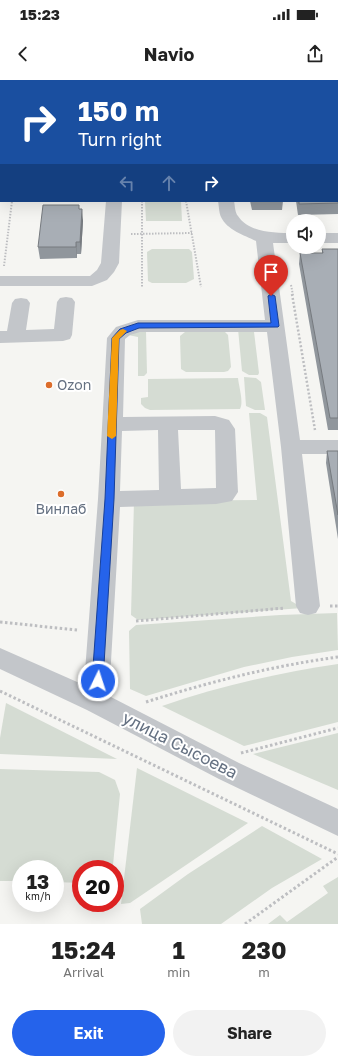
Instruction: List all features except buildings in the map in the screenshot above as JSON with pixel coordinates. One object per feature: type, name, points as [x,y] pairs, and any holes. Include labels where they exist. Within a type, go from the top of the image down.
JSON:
[{"type":"street","points":[[2,274],[92,281],[98,278],[108,269],[110,263],[114,202]]},
{"type":"street","points":[[226,202],[229,217],[239,227],[264,238],[286,238]]},
{"type":"street","points":[[264,238],[291,447],[308,606]]},
{"type":"street","points":[[326,238],[338,238]]},
{"type":"street","points":[[21,303],[8,337],[63,335],[66,302]]},
{"type":"street","points":[[96,702],[109,499],[116,338],[123,331],[138,326],[275,326]]},
{"type":"street","points":[[109,499],[216,496],[224,495],[228,492],[225,429],[222,425],[112,424]]},
{"type":"street","points":[[168,424],[170,498]]},
{"type":"street","points":[[291,447],[338,447]]},
{"type":"street","name":"улица Сысоева","points":[[0,658],[96,702],[229,771],[338,823]]},
{"type":"path","points":[[2,274],[12,202]]},
{"type":"path","points":[[142,202],[142,287]]},
{"type":"path","points":[[186,202],[201,287]]},
{"type":"path","points":[[112,234],[192,233]]},
{"type":"path","points":[[290,277],[316,433]]},
{"type":"path","points":[[136,621],[308,606]]},
{"type":"path","points":[[0,622],[100,633]]},
{"type":"path","points":[[140,705],[247,672],[294,662],[338,657]]},
{"type":"path","points":[[0,692],[338,855],[245,924]]},
{"type":"path","points":[[238,758],[242,752],[338,728]]},
{"type":"path","points":[[235,748],[249,755]]},
{"type":"shaded area","points":[[145,202],[181,202],[182,221],[146,221]]},
{"type":"shaded area","points":[[152,249],[189,249],[192,252],[194,279],[186,283],[152,283],[148,281],[147,252]]},
{"type":"shaded area","points":[[238,329],[254,332],[258,375],[249,375],[242,371]]},
{"type":"shaded area","points":[[146,331],[147,373],[144,376],[138,376],[138,337],[128,335],[129,332]]},
{"type":"shaded area","points":[[185,332],[225,332],[228,335],[231,367],[228,371],[186,372],[181,369],[180,336]]},
{"type":"shaded area","points":[[244,377],[256,378],[261,382],[265,410],[255,410],[246,406]]},
{"type":"shaded area","points":[[238,378],[241,399],[240,409],[150,410],[141,404],[141,398],[148,397],[148,379]]},
{"type":"shaded area","points":[[249,413],[260,413],[267,417],[291,601],[303,608],[138,620],[131,615],[134,501],[257,500]]},
{"type":"shaded area","points":[[337,613],[338,650],[292,657],[244,667],[146,696],[130,689],[129,631],[136,625],[280,615]]},
{"type":"shaded area","points":[[338,664],[338,722],[244,746],[162,706],[205,692],[249,681]]},
{"type":"shaded area","points":[[6,703],[117,759],[0,754],[0,738]]},
{"type":"shaded area","points":[[338,733],[338,790],[253,754]]},
{"type":"shaded area","points":[[137,768],[248,823],[130,903],[124,904],[124,878]]},
{"type":"shaded area","points":[[0,769],[99,772],[115,780],[120,794],[113,860],[72,860],[72,883],[64,882],[64,860],[12,860],[12,881],[0,881]]},
{"type":"shaded area","points":[[262,826],[322,859],[272,888],[221,924],[142,924],[140,909],[188,874]]},
{"type":"shaded area","points":[[338,877],[338,924],[268,924],[280,915],[287,922],[328,893],[323,886]]},
{"type":"slow traffic","points":[[112,436],[116,338],[123,331]]},
{"type":"place","name":"Ozon","points":[[49,385]]},
{"type":"place","name":"Винлаб","points":[[61,494]]},
{"type":"route","points":[[98,681],[109,499],[116,338],[123,331],[138,326],[275,326],[271,296]]}]
